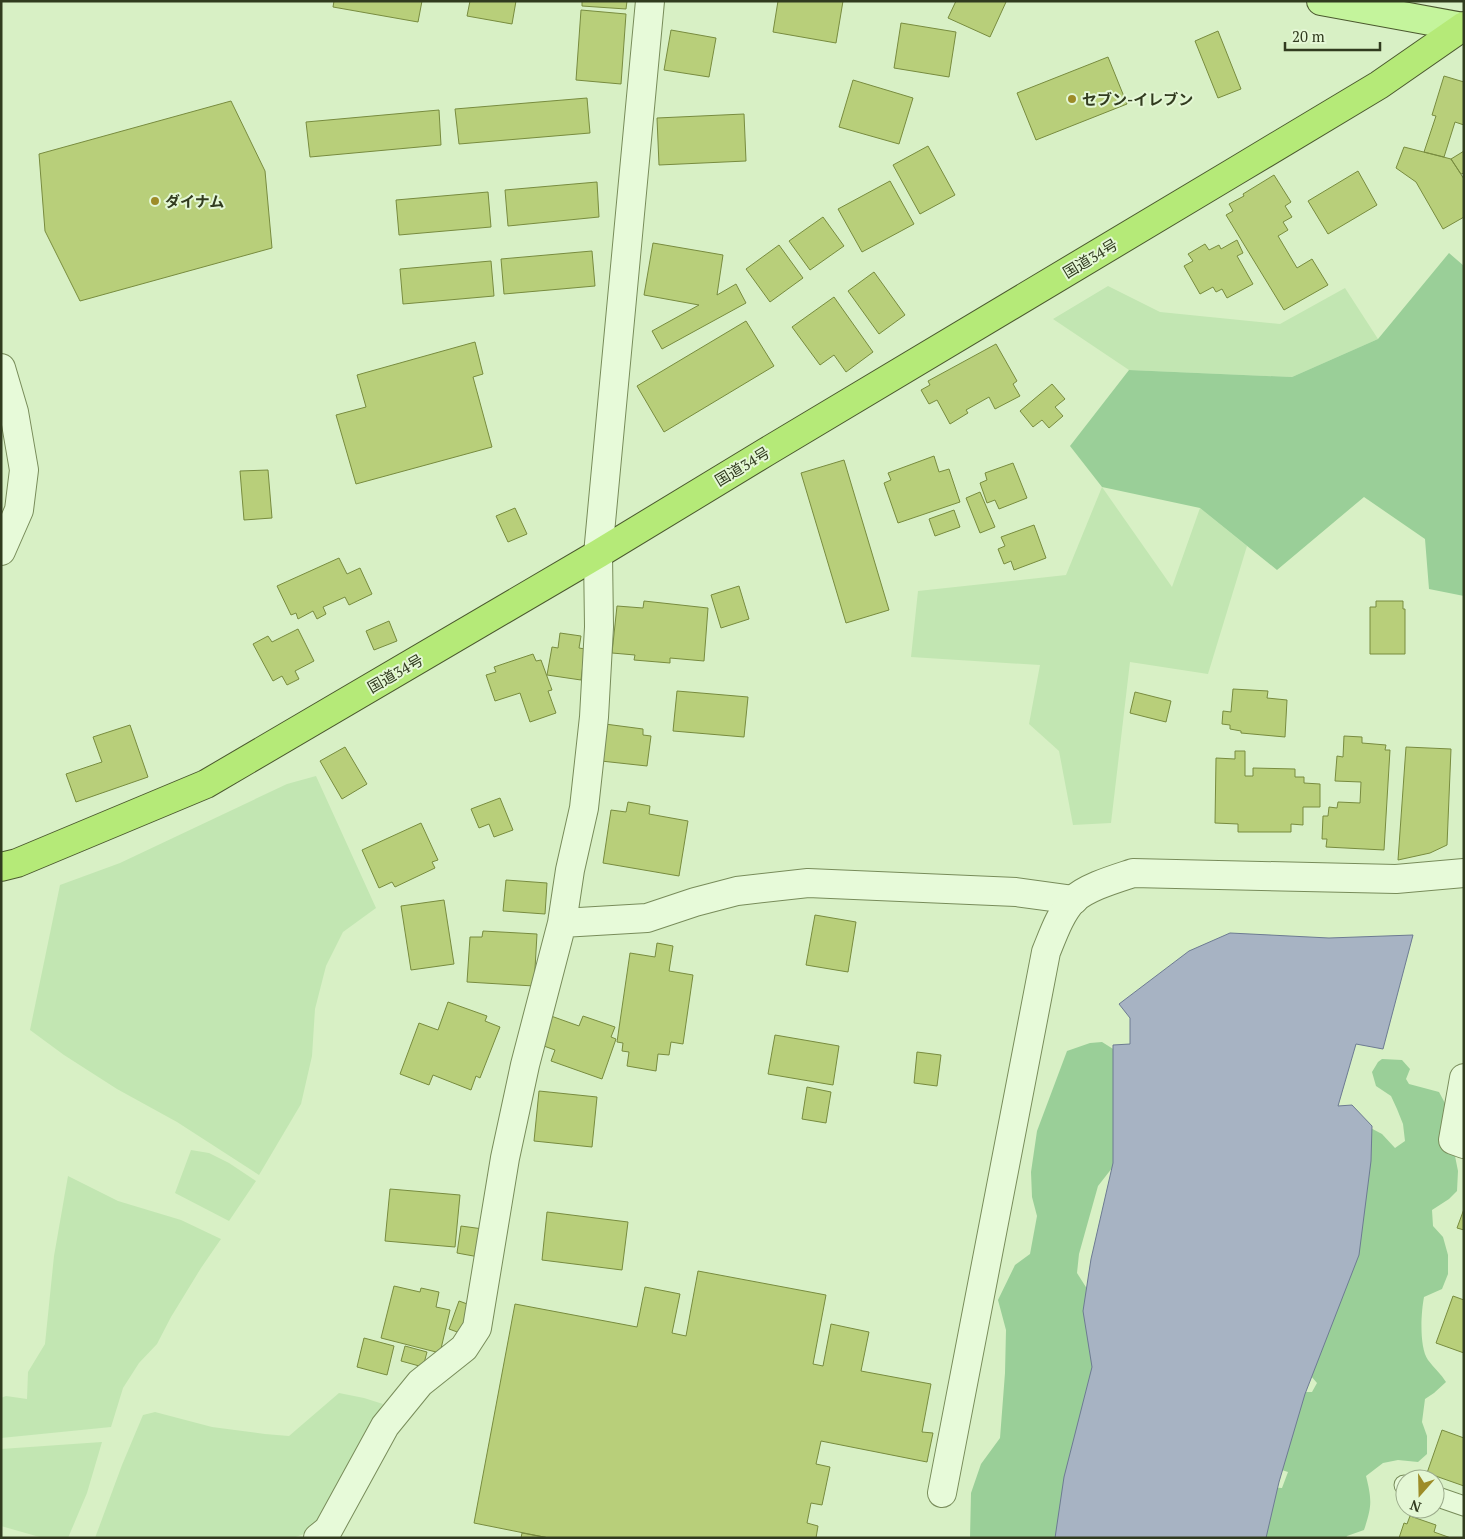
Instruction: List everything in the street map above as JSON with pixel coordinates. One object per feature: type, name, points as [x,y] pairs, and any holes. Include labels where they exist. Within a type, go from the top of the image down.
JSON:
[{"type":"highway","name":"国道34号","points":[[1,867],[17,863],[206,784],[598,554],[783,441],[1379,85],[1463,27]]},
{"type":"main road","points":[[1321,1],[1463,27]]},
{"type":"street","points":[[318,1538],[328,1530],[385,1426],[420,1383],[464,1348],[477,1328],[505,1158],[521,1084],[562,923],[572,862],[584,808],[594,717],[599,627],[598,554],[650,1]]},
{"type":"street","points":[[1,368],[14,412],[24,470],[19,510],[1,551]]},
{"type":"street","points":[[942,1493],[1046,952],[1058,923],[1074,900],[1101,883],[1133,873],[1396,879],[1464,873]]},
{"type":"street","points":[[562,923],[647,918],[695,902],[737,891],[808,883],[1016,892],[1074,900]]},
{"type":"street","points":[[1464,1078],[1453,1140],[1464,1144]]},
{"type":"lane","points":[[1445,1499],[1464,1506]]},
{"type":"green space","points":[[1449,253],[1464,266],[1464,596],[1429,589],[1425,539],[1364,497],[1277,570],[1200,508],[1102,487],[1070,446],[1129,370],[1292,377],[1378,339]]},
{"type":"green space","points":[[1108,286],[1160,312],[1280,324],[1345,288],[1378,339],[1292,377],[1129,370],[1053,319]]},
{"type":"green space","points":[[1102,487],[1172,587],[1200,508],[1247,546],[1208,674],[1130,662],[1111,823],[1073,825],[1059,751],[1029,724],[1040,665],[911,657],[918,591],[1066,575]]},
{"type":"green space","points":[[316,776],[376,908],[343,932],[326,966],[315,1009],[312,1056],[301,1104],[259,1175],[177,1122],[117,1089],[64,1055],[30,1030],[60,885],[120,863],[287,784]]},
{"type":"green space","points":[[1102,1042],[1126,1057],[1123,1154],[1098,1186],[1079,1254],[1077,1273],[1096,1303],[1088,1538],[970,1538],[971,1493],[981,1464],[1000,1438],[1006,1330],[998,1300],[1015,1265],[1030,1254],[1037,1216],[1032,1197],[1031,1172],[1037,1131],[1067,1051],[1090,1043]]},
{"type":"green space","points":[[1382,1059],[1402,1060],[1410,1069],[1406,1079],[1409,1084],[1439,1092],[1447,1107],[1443,1148],[1455,1156],[1458,1171],[1457,1191],[1449,1199],[1432,1210],[1433,1226],[1443,1237],[1448,1255],[1448,1274],[1442,1289],[1424,1297],[1422,1339],[1428,1360],[1446,1382],[1425,1399],[1422,1422],[1427,1436],[1427,1454],[1418,1462],[1398,1460],[1383,1463],[1366,1476],[1370,1503],[1369,1515],[1364,1530],[1346,1538],[1243,1538],[1266,1487],[1282,1488],[1288,1472],[1269,1466],[1299,1392],[1312,1392],[1317,1383],[1304,1368],[1363,1124],[1382,1134],[1395,1148],[1405,1141],[1403,1124],[1391,1096],[1376,1086],[1372,1072]]},
{"type":"green space","points":[[191,1150],[209,1153],[229,1163],[256,1181],[229,1221],[175,1193]]},
{"type":"green space","points":[[68,1176],[118,1201],[181,1220],[221,1239],[171,1317],[157,1344],[139,1363],[123,1388],[111,1427],[1,1438],[1,1398],[6,1396],[27,1399],[28,1372],[45,1344],[54,1256]]},
{"type":"green space","points":[[339,1393],[383,1404],[365,1432],[312,1531],[293,1538],[95,1538],[143,1415],[155,1412],[212,1427],[289,1436]]},
{"type":"green space","points":[[102,1442],[87,1493],[68,1538],[43,1538],[1,1526],[1,1449]]},
{"type":"water","points":[[1230,933],[1329,938],[1413,935],[1383,1049],[1356,1044],[1338,1106],[1352,1105],[1372,1126],[1371,1161],[1359,1255],[1305,1394],[1279,1482],[1266,1538],[1055,1538],[1064,1477],[1092,1367],[1083,1311],[1091,1259],[1113,1163],[1113,1045],[1130,1044],[1130,1018],[1119,1004],[1189,951]]},
{"type":"building","points":[[334,1],[422,1],[418,22],[333,7]]},
{"type":"building","points":[[470,1],[516,1],[512,24],[467,16]]},
{"type":"building","points":[[582,1],[627,1],[626,9],[582,6]]},
{"type":"building","points":[[778,1],[843,1],[836,43],[773,32]]},
{"type":"building","points":[[956,1],[1006,2],[990,37],[948,18]]},
{"type":"building","points":[[581,10],[626,14],[621,84],[576,80]]},
{"type":"building","points":[[901,23],[956,32],[949,77],[894,68]]},
{"type":"building","points":[[671,30],[716,38],[709,77],[664,70]]},
{"type":"building","points":[[1218,31],[1241,89],[1218,98],[1195,41]]},
{"type":"building","points":[[1108,57],[1127,104],[1036,140],[1017,93]]},
{"type":"building","points":[[1444,76],[1464,82],[1464,125],[1455,122],[1444,157],[1424,152],[1436,116],[1432,115]]},
{"type":"building","points":[[853,80],[913,98],[899,144],[839,127]]},
{"type":"building","points":[[587,98],[590,133],[459,144],[455,109]]},
{"type":"building","name":"ダイナム","points":[[231,101],[265,171],[272,248],[80,301],[45,231],[39,154]]},
{"type":"building","points":[[439,110],[441,145],[310,157],[306,122]]},
{"type":"building","points":[[744,114],[746,161],[659,165],[657,118]]},
{"type":"building","points":[[928,146],[955,195],[920,214],[893,165]]},
{"type":"building","points":[[1404,147],[1451,159],[1464,179],[1464,217],[1443,229],[1416,182],[1396,168]]},
{"type":"building","points":[[1464,151],[1464,173],[1461,174],[1451,159]]},
{"type":"building","points":[[1358,171],[1377,205],[1328,234],[1308,201]]},
{"type":"building","points":[[1274,175],[1291,202],[1285,206],[1292,217],[1283,222],[1288,230],[1278,236],[1297,268],[1312,259],[1328,285],[1284,310],[1226,215],[1233,211],[1229,204]]},
{"type":"building","points":[[890,181],[914,224],[862,252],[838,209]]},
{"type":"building","points":[[597,182],[599,217],[508,226],[505,190]]},
{"type":"building","points":[[488,192],[491,227],[399,235],[396,200]]},
{"type":"building","points":[[823,217],[844,246],[810,270],[789,241]]},
{"type":"building","points":[[1237,240],[1243,253],[1237,256],[1253,284],[1227,298],[1222,289],[1216,292],[1213,287],[1200,294],[1184,266],[1193,261],[1188,254],[1205,244],[1209,250],[1219,245],[1221,249]]},
{"type":"building","points":[[653,243],[723,255],[717,295],[736,284],[746,303],[662,349],[652,331],[699,305],[644,295]]},
{"type":"building","points":[[779,245],[803,278],[770,302],[746,269]]},
{"type":"building","points":[[592,251],[595,286],[504,294],[501,259]]},
{"type":"building","points":[[491,261],[494,296],[403,304],[400,269]]},
{"type":"building","points":[[874,272],[905,315],[879,334],[848,291]]},
{"type":"building","points":[[834,297],[873,352],[846,372],[834,355],[820,365],[792,327]]},
{"type":"building","points":[[746,321],[774,366],[664,432],[637,386]]},
{"type":"building","points":[[475,342],[483,374],[473,377],[492,447],[356,484],[336,415],[366,407],[357,375]]},
{"type":"building","points":[[996,344],[1017,381],[1013,384],[1020,396],[995,409],[989,397],[966,410],[968,413],[950,424],[937,400],[929,404],[921,390],[930,385],[928,381]]},
{"type":"building","points":[[1052,384],[1065,399],[1055,407],[1063,416],[1049,428],[1042,420],[1033,427],[1020,411]]},
{"type":"building","points":[[934,456],[939,472],[949,469],[960,502],[898,523],[884,483],[891,480],[888,473]]},
{"type":"building","points":[[844,460],[889,610],[846,623],[801,473]]},
{"type":"building","points":[[1013,463],[1027,498],[999,509],[995,500],[987,503],[980,483],[987,480],[985,473]]},
{"type":"building","points":[[268,470],[272,518],[244,520],[240,471]]},
{"type":"building","points":[[980,492],[995,527],[980,533],[966,498]]},
{"type":"building","points":[[515,508],[527,534],[508,542],[496,516]]},
{"type":"building","points":[[954,510],[960,527],[935,536],[929,519]]},
{"type":"building","points":[[1034,525],[1046,558],[1014,570],[1011,561],[1004,564],[998,549],[1005,546],[1001,537]]},
{"type":"building","points":[[339,558],[347,574],[360,568],[372,594],[349,605],[345,597],[323,607],[326,614],[317,619],[313,611],[298,619],[296,613],[291,615],[277,586]]},
{"type":"building","points":[[739,586],[749,619],[721,628],[711,595]]},
{"type":"building","points":[[644,601],[708,608],[704,661],[670,658],[670,663],[634,660],[635,655],[612,653],[617,606],[643,608]]},
{"type":"building","points":[[1376,601],[1403,601],[1403,609],[1405,609],[1405,654],[1370,654],[1370,607],[1376,607]]},
{"type":"building","points":[[389,621],[397,641],[374,650],[366,631]]},
{"type":"building","points":[[298,629],[314,661],[295,671],[299,679],[287,685],[282,676],[273,681],[253,644],[268,636],[272,642]]},
{"type":"building","points":[[560,633],[581,636],[579,648],[585,649],[581,680],[547,675],[552,647],[558,648]]},
{"type":"building","points":[[533,654],[536,661],[541,660],[552,690],[548,691],[556,713],[530,722],[520,693],[495,701],[486,675],[496,672],[494,667]]},
{"type":"building","points":[[1233,689],[1268,691],[1267,698],[1287,700],[1285,737],[1241,733],[1241,731],[1230,729],[1230,725],[1222,724],[1223,711],[1231,712]]},
{"type":"building","points":[[677,691],[748,697],[744,737],[673,731]]},
{"type":"building","points":[[1135,692],[1171,701],[1166,722],[1130,713]]},
{"type":"building","points":[[605,724],[643,729],[643,735],[651,736],[647,766],[601,761]]},
{"type":"building","points":[[130,725],[148,777],[76,802],[66,774],[102,762],[93,737]]},
{"type":"building","points":[[1344,736],[1362,737],[1362,743],[1386,745],[1385,750],[1390,750],[1384,850],[1326,847],[1327,839],[1322,839],[1323,816],[1328,816],[1329,807],[1337,808],[1338,802],[1360,803],[1361,782],[1335,781],[1337,756],[1343,757]]},
{"type":"building","points":[[345,747],[367,784],[342,799],[320,761]]},
{"type":"building","points":[[1406,747],[1451,749],[1447,845],[1430,853],[1398,860]]},
{"type":"building","points":[[1235,751],[1245,751],[1245,776],[1253,776],[1253,768],[1295,769],[1295,777],[1304,777],[1304,783],[1320,784],[1320,807],[1303,807],[1303,825],[1291,824],[1291,832],[1238,832],[1238,824],[1215,823],[1216,758],[1235,759]]},
{"type":"building","points":[[500,798],[513,830],[494,837],[489,824],[479,828],[471,809]]},
{"type":"building","points":[[628,802],[650,806],[649,814],[688,821],[679,876],[603,863],[611,810],[626,812]]},
{"type":"building","points":[[421,823],[438,860],[432,862],[435,868],[395,887],[392,882],[379,888],[362,850]]},
{"type":"building","points":[[506,880],[547,883],[545,914],[503,911]]},
{"type":"building","points":[[444,900],[454,964],[411,970],[401,906]]},
{"type":"building","points":[[815,915],[856,922],[848,972],[806,965]]},
{"type":"building","points":[[483,931],[537,934],[534,986],[467,982],[470,937],[482,937]]},
{"type":"building","points":[[657,943],[673,946],[669,971],[693,975],[683,1044],[671,1042],[669,1055],[658,1054],[656,1071],[627,1066],[629,1052],[622,1051],[623,1043],[617,1042],[630,953],[655,957]]},
{"type":"building","points":[[448,1002],[487,1016],[485,1021],[500,1027],[480,1078],[476,1076],[471,1090],[433,1075],[429,1085],[400,1074],[419,1023],[438,1030]]},
{"type":"building","points":[[551,1016],[579,1026],[583,1016],[615,1027],[611,1037],[616,1039],[602,1079],[551,1061],[555,1050],[541,1045]]},
{"type":"building","points":[[775,1035],[839,1046],[833,1085],[768,1074]]},
{"type":"building","points":[[917,1052],[941,1055],[937,1086],[914,1083]]},
{"type":"building","points":[[807,1087],[831,1092],[826,1123],[802,1119]]},
{"type":"building","points":[[539,1091],[597,1097],[592,1147],[534,1141]]},
{"type":"building","points":[[390,1189],[460,1195],[455,1247],[385,1241]]},
{"type":"building","points":[[1464,1209],[1464,1230],[1457,1228]]},
{"type":"building","points":[[547,1212],[628,1222],[622,1270],[542,1260]]},
{"type":"building","points":[[461,1226],[483,1229],[479,1257],[457,1253]]},
{"type":"building","points":[[698,1271],[826,1295],[813,1364],[823,1366],[831,1324],[869,1332],[861,1371],[931,1384],[922,1432],[933,1433],[927,1462],[821,1441],[816,1464],[830,1467],[822,1505],[811,1503],[807,1523],[818,1526],[816,1538],[549,1538],[474,1523],[515,1304],[637,1327],[645,1287],[680,1294],[672,1333],[686,1336]]},
{"type":"building","points":[[394,1286],[420,1292],[421,1288],[439,1292],[436,1307],[450,1310],[440,1353],[381,1338]]},
{"type":"building","points":[[1453,1296],[1464,1300],[1464,1353],[1436,1343]]},
{"type":"building","points":[[459,1301],[470,1305],[460,1333],[449,1329]]},
{"type":"building","points":[[364,1338],[394,1346],[387,1375],[357,1367]]},
{"type":"building","points":[[405,1346],[427,1352],[423,1367],[401,1361]]},
{"type":"building","points":[[1442,1430],[1464,1438],[1464,1486],[1445,1479],[1445,1469],[1428,1469]]},
{"type":"building","points":[[1409,1519],[1419,1519],[1436,1525],[1434,1532],[1451,1538],[1399,1538],[1404,1523],[1407,1524]]},
{"type":"building","points":[[522,1533],[549,1538],[521,1538]]},
{"type":"place","name":"セブン-イレブン","points":[[1072,99]]},
{"type":"place","name":"ダイナム","points":[[155,201]]}]
